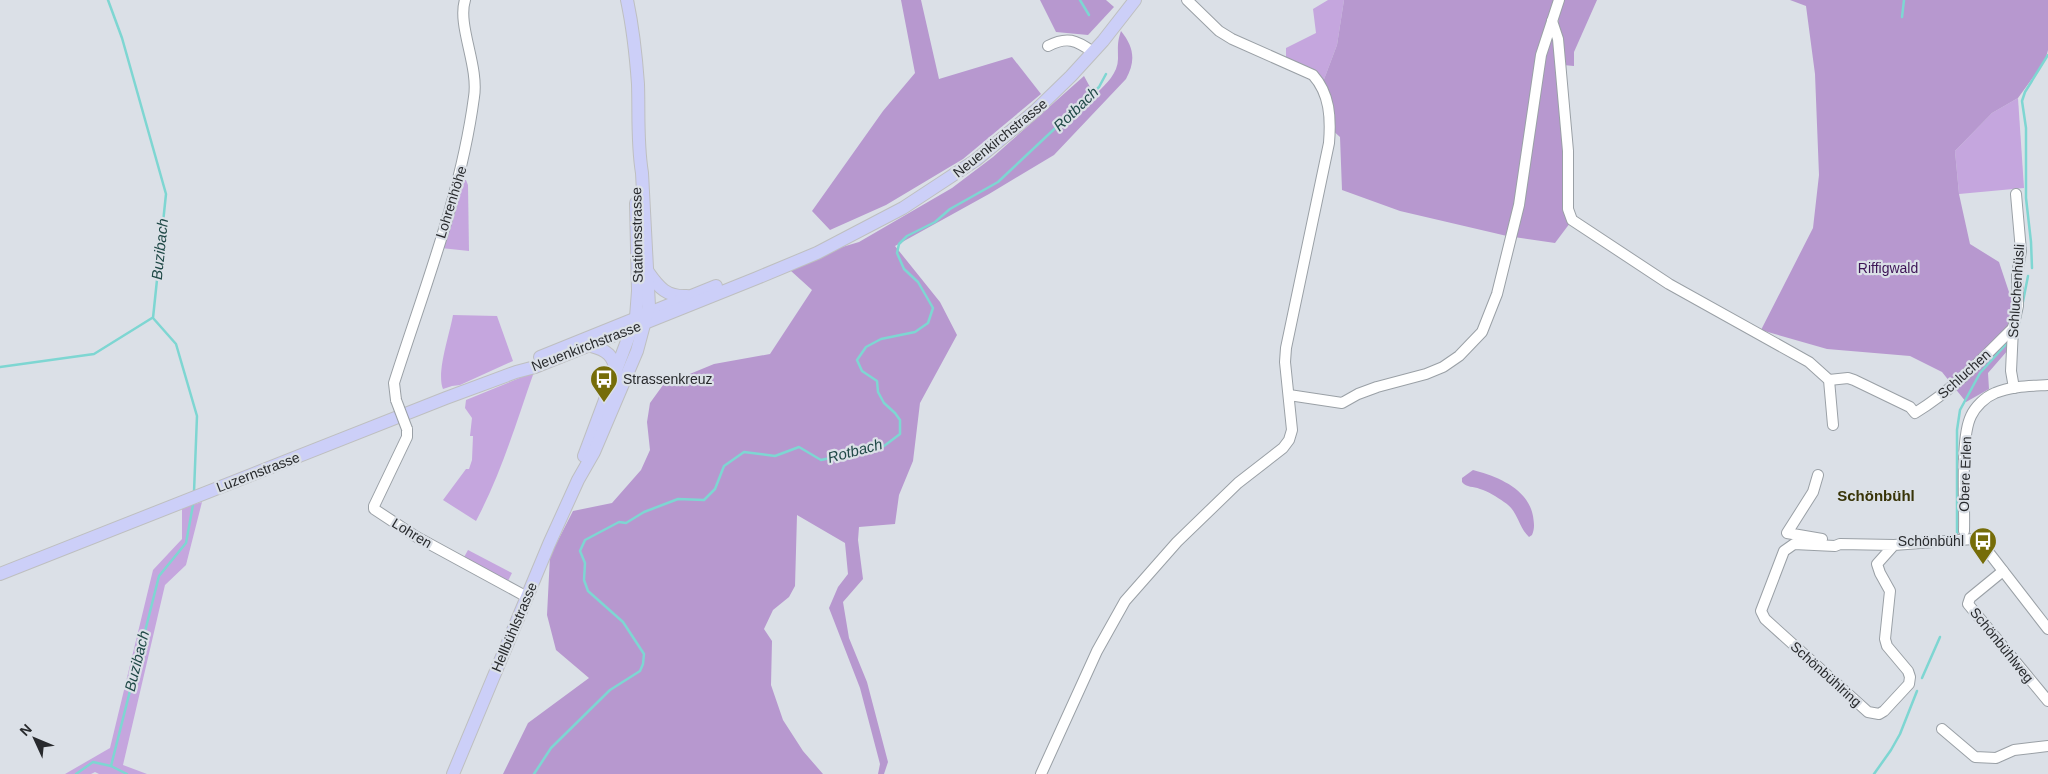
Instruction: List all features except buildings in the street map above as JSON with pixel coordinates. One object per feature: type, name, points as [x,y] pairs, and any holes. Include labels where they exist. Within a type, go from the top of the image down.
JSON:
[{"type":"main road","name":"Stationsstrasse","points":[[627,0],[635,52],[639,154],[642,173],[650,296],[641,321]]},
{"type":"main road","name":"Neuenkirchstrasse","points":[[516,372],[550,352],[641,321],[667,315],[817,253],[903,208],[976,160],[1006,137],[1046,101],[1093,52],[1135,0]]},
{"type":"main road","name":"Stationsstrasse","points":[[639,154],[636,177],[638,291],[641,321]]},
{"type":"main road","name":"Neuenkirchstrasse","points":[[516,372],[536,367],[592,346],[690,296],[818,246],[838,241]]},
{"type":"main road","points":[[648,272],[657,285],[666,292],[674,295],[690,296]]},
{"type":"main road","points":[[637,351],[653,329],[667,315]]},
{"type":"main road","name":"Hellbühlstrasse","points":[[453,774],[527,597],[578,480],[594,452],[637,351],[641,321]]},
{"type":"main road","name":"Hellbühlstrasse","points":[[578,480],[585,452],[616,372],[641,321]]},
{"type":"main road","points":[[592,346],[609,353],[615,364],[616,372]]},
{"type":"main road","name":"Luzernstrasse","points":[[0,574],[516,372]]},
{"type":"street","name":"Lohrenhöhe","points":[[407,429],[396,400],[394,383],[461,172],[475,95],[473,66],[462,15],[465,0]]},
{"type":"street","points":[[1041,774],[1097,651],[1125,600],[1177,542],[1238,483],[1283,448],[1289,440],[1292,430],[1285,362],[1286,348],[1329,143],[1329,113],[1325,94],[1322,85],[1313,75],[1232,39],[1214,26],[1187,0]]},
{"type":"street","points":[[1288,395],[1342,403],[1376,387],[1426,374],[1443,367],[1469,347],[1482,332],[1497,294],[1519,205],[1541,55],[1559,0]]},
{"type":"street","points":[[1552,20],[1559,49],[1568,151],[1568,209],[1572,220],[1669,284],[1809,362],[1829,380],[1833,425]]},
{"type":"street","points":[[1048,46],[1058,40],[1073,40],[1093,52]]},
{"type":"street","name":"Schluchenhüsli","points":[[2014,388],[2011,371],[2013,328],[2018,306],[2017,275],[2021,251],[2016,194]]},
{"type":"street","name":"Schluchen","points":[[1829,380],[1848,378],[1854,380],[1910,407],[1914,413],[1939,398],[1957,383],[2013,328]]},
{"type":"street","name":"Obere Erlen","points":[[1964,531],[1966,435],[1971,416],[1982,402],[1994,393],[2014,388],[2048,385]]},
{"type":"street","name":"Lohren","points":[[407,429],[407,437],[374,509],[416,536],[527,597]]},
{"type":"street","points":[[1818,475],[1813,492],[1787,534],[1840,544]]},
{"type":"street","name":"Schönbühlring","points":[[1894,545],[1877,564],[1890,591],[1885,640],[1888,650],[1908,671],[1910,677],[1909,684],[1887,709],[1876,714],[1865,710],[1765,619],[1761,612],[1783,555],[1788,547],[1794,544],[1835,546],[1840,544],[1894,545],[1973,539],[1983,545],[2048,628]]},
{"type":"street","name":"Schönbühlweg","points":[[2003,571],[1970,598],[1968,604],[2048,701]]},
{"type":"street","points":[[1942,730],[1975,757],[1996,758],[2014,750],[2048,746]]},
{"type":"shaded area","points":[[1328,0],[1344,0],[1337,45],[1323,82],[1286,61],[1286,48],[1316,33],[1313,9]]},
{"type":"shaded area","points":[[2018,98],[2024,188],[1959,194],[1955,151],[1992,113]]},
{"type":"shaded area","points":[[462,180],[466,180],[468,185],[469,251],[441,248]]},
{"type":"shaded area","points":[[453,315],[497,316],[513,361],[460,385],[443,389],[441,382],[442,363]]},
{"type":"shaded area","points":[[534,372],[501,467],[476,521],[443,500],[466,469],[469,469],[472,460],[473,436],[470,436],[472,418],[465,408],[466,400]]},
{"type":"shaded area","points":[[202,502],[186,565],[165,585],[123,765],[147,774],[99,774],[95,772],[91,774],[65,774],[110,748],[153,570],[182,539],[182,508]]},
{"type":"shaded area","points":[[468,550],[512,573],[507,583],[463,559]]},
{"type":"green space","points":[[901,0],[921,0],[939,79],[1012,57],[1041,94],[963,159],[886,205],[830,230],[812,211],[883,111],[915,73]]},
{"type":"green space","points":[[1040,0],[1106,0],[1114,7],[1088,35],[1056,32]]},
{"type":"green space","points":[[1344,0],[1557,0],[1555,37],[1570,223],[1555,243],[1507,236],[1400,211],[1342,190],[1340,137],[1331,129],[1323,82],[1337,45]]},
{"type":"green space","points":[[1562,0],[1597,0],[1574,52],[1574,66],[1563,65],[1561,56],[1558,25]]},
{"type":"green space","name":"Riffigwald","points":[[1790,0],[2048,0],[2048,50],[2045,61],[2018,98],[1992,113],[1955,151],[1959,194],[1970,244],[1999,262],[2014,307],[2008,350],[1988,373],[1989,389],[1966,402],[1942,372],[1910,356],[1827,349],[1761,330],[1813,228],[1819,175],[1815,74],[1806,6]]},
{"type":"green space","points":[[1121,31],[1129,43],[1132,54],[1131,66],[1126,79],[1054,155],[989,194],[895,246],[940,302],[957,335],[920,403],[913,461],[899,495],[895,524],[859,527],[858,540],[863,579],[843,602],[849,638],[867,682],[888,762],[884,774],[878,774],[880,764],[860,688],[829,608],[838,587],[848,574],[845,543],[797,515],[795,586],[789,597],[773,610],[764,629],[772,641],[771,685],[783,720],[803,751],[823,774],[503,774],[528,723],[589,678],[556,650],[547,615],[550,556],[573,511],[612,503],[641,470],[650,450],[647,422],[650,403],[663,385],[714,364],[770,354],[812,290],[791,271],[839,248],[859,242],[952,188],[993,157],[1084,76],[1090,87],[1097,93],[1111,78],[1116,69],[1118,42]]},
{"type":"green space","points":[[1473,470],[1501,480],[1525,498],[1533,516],[1534,528],[1532,535],[1529,537],[1525,533],[1509,505],[1489,493],[1462,482],[1462,478]]},
{"type":"waterway","name":"Buzibach","points":[[108,0],[122,38],[166,194],[153,318],[176,344],[197,416],[194,492]]},
{"type":"waterway","name":"Rotbach","points":[[1080,0],[1089,15]]},
{"type":"waterway","points":[[1902,17],[1904,0]]},
{"type":"waterway","points":[[2032,268],[2026,198],[2026,128],[2022,101],[2025,92],[2048,55]]},
{"type":"waterway","name":"Rotbach","points":[[534,774],[551,748],[610,690],[640,671],[643,664],[644,654],[623,622],[588,591],[584,580],[585,563],[580,551],[585,540],[619,522],[626,523],[644,512],[678,499],[704,500],[715,489],[724,466],[744,452],[775,456],[799,447],[821,460],[884,446],[900,434],[900,420],[884,403],[878,392],[877,381],[862,371],[857,360],[866,347],[881,339],[915,332],[928,323],[933,308],[918,282],[904,269],[897,253],[899,244],[907,236],[935,222],[950,209],[998,182],[1099,87],[1106,74]]},
{"type":"waterway","points":[[2018,327],[2028,276]]},
{"type":"waterway","points":[[0,367],[94,354],[152,318]]},
{"type":"waterway","points":[[1957,533],[1957,430],[1960,410],[1980,373],[2009,341]]},
{"type":"waterway","name":"Buzibach","points":[[111,766],[159,576],[186,543],[193,505]]},
{"type":"waterway","points":[[1922,678],[1940,637]]},
{"type":"waterway","points":[[1874,774],[1900,734],[1917,691]]},
{"type":"waterway","points":[[76,774],[93,762],[111,766],[127,774]]},
{"type":"place","name":"Strassenkreuz","points":[[604,403]]},
{"type":"place","name":"Schönbühl","points":[[1983,565]]},
{"type":"district","name":"Schönbühl","points":[[1876,496]]}]
